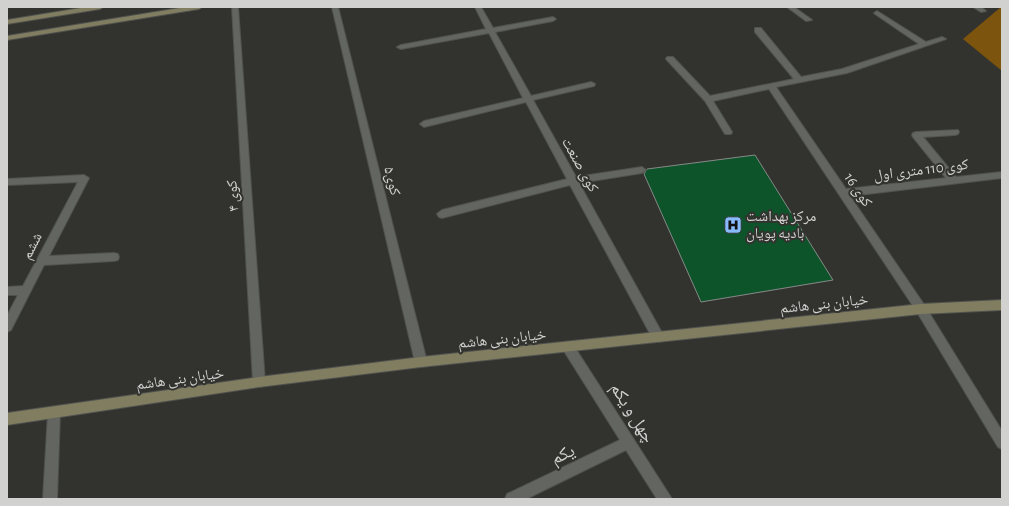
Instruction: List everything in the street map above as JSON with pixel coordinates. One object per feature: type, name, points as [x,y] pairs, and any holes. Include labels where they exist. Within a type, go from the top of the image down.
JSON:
[{"type":"street","points":[[7,22],[100,7]]},
{"type":"street","points":[[7,38],[199,7]]},
{"type":"street","name":"کوی ۴","points":[[234,7],[259,382]]},
{"type":"street","name":"کوی۵","points":[[335,7],[421,362]]},
{"type":"street","name":"کوی صنعت","points":[[478,7],[658,337]]},
{"type":"street","points":[[790,7],[808,20]]},
{"type":"street","points":[[976,7],[983,12]]},
{"type":"street","points":[[877,13],[924,44]]},
{"type":"street","points":[[401,47],[553,19]]},
{"type":"street","points":[[758,30],[800,81]]},
{"type":"street","points":[[708,99],[844,71],[942,39]]},
{"type":"street","points":[[670,59],[708,99],[728,132]]},
{"type":"street","points":[[424,124],[529,100],[590,84]]},
{"type":"street","name":"کوی 16","points":[[772,87],[921,309],[1002,443]]},
{"type":"street","points":[[953,180],[916,135],[955,132]]},
{"type":"street","points":[[442,214],[573,181],[642,170]]},
{"type":"street","name":"کوی 110 متری اول","points":[[843,193],[1002,175]]},
{"type":"street","name":"ششم","points":[[7,182],[84,178],[7,327]]},
{"type":"street","points":[[42,261],[114,257]]},
{"type":"street","points":[[7,291],[26,290]]},
{"type":"street","name":"خیابان بنی هاشم","points":[[7,419],[259,382],[421,362],[921,309],[1002,305]]},
{"type":"street","name":"چهل و یکم","points":[[568,347],[665,499]]},
{"type":"street","points":[[50,499],[54,413]]},
{"type":"street","name":"یکم","points":[[512,499],[629,442]]},
{"type":"shaded area","points":[[1002,7],[1002,71],[963,39]]},
{"type":"building","name":"مرکز بهداشت بادیه پویان","points":[[755,155],[833,280],[701,302],[644,174],[647,169]]},
{"type":"place","name":"مرکز بهداشت بادیه پویان","points":[[733,225]]}]
